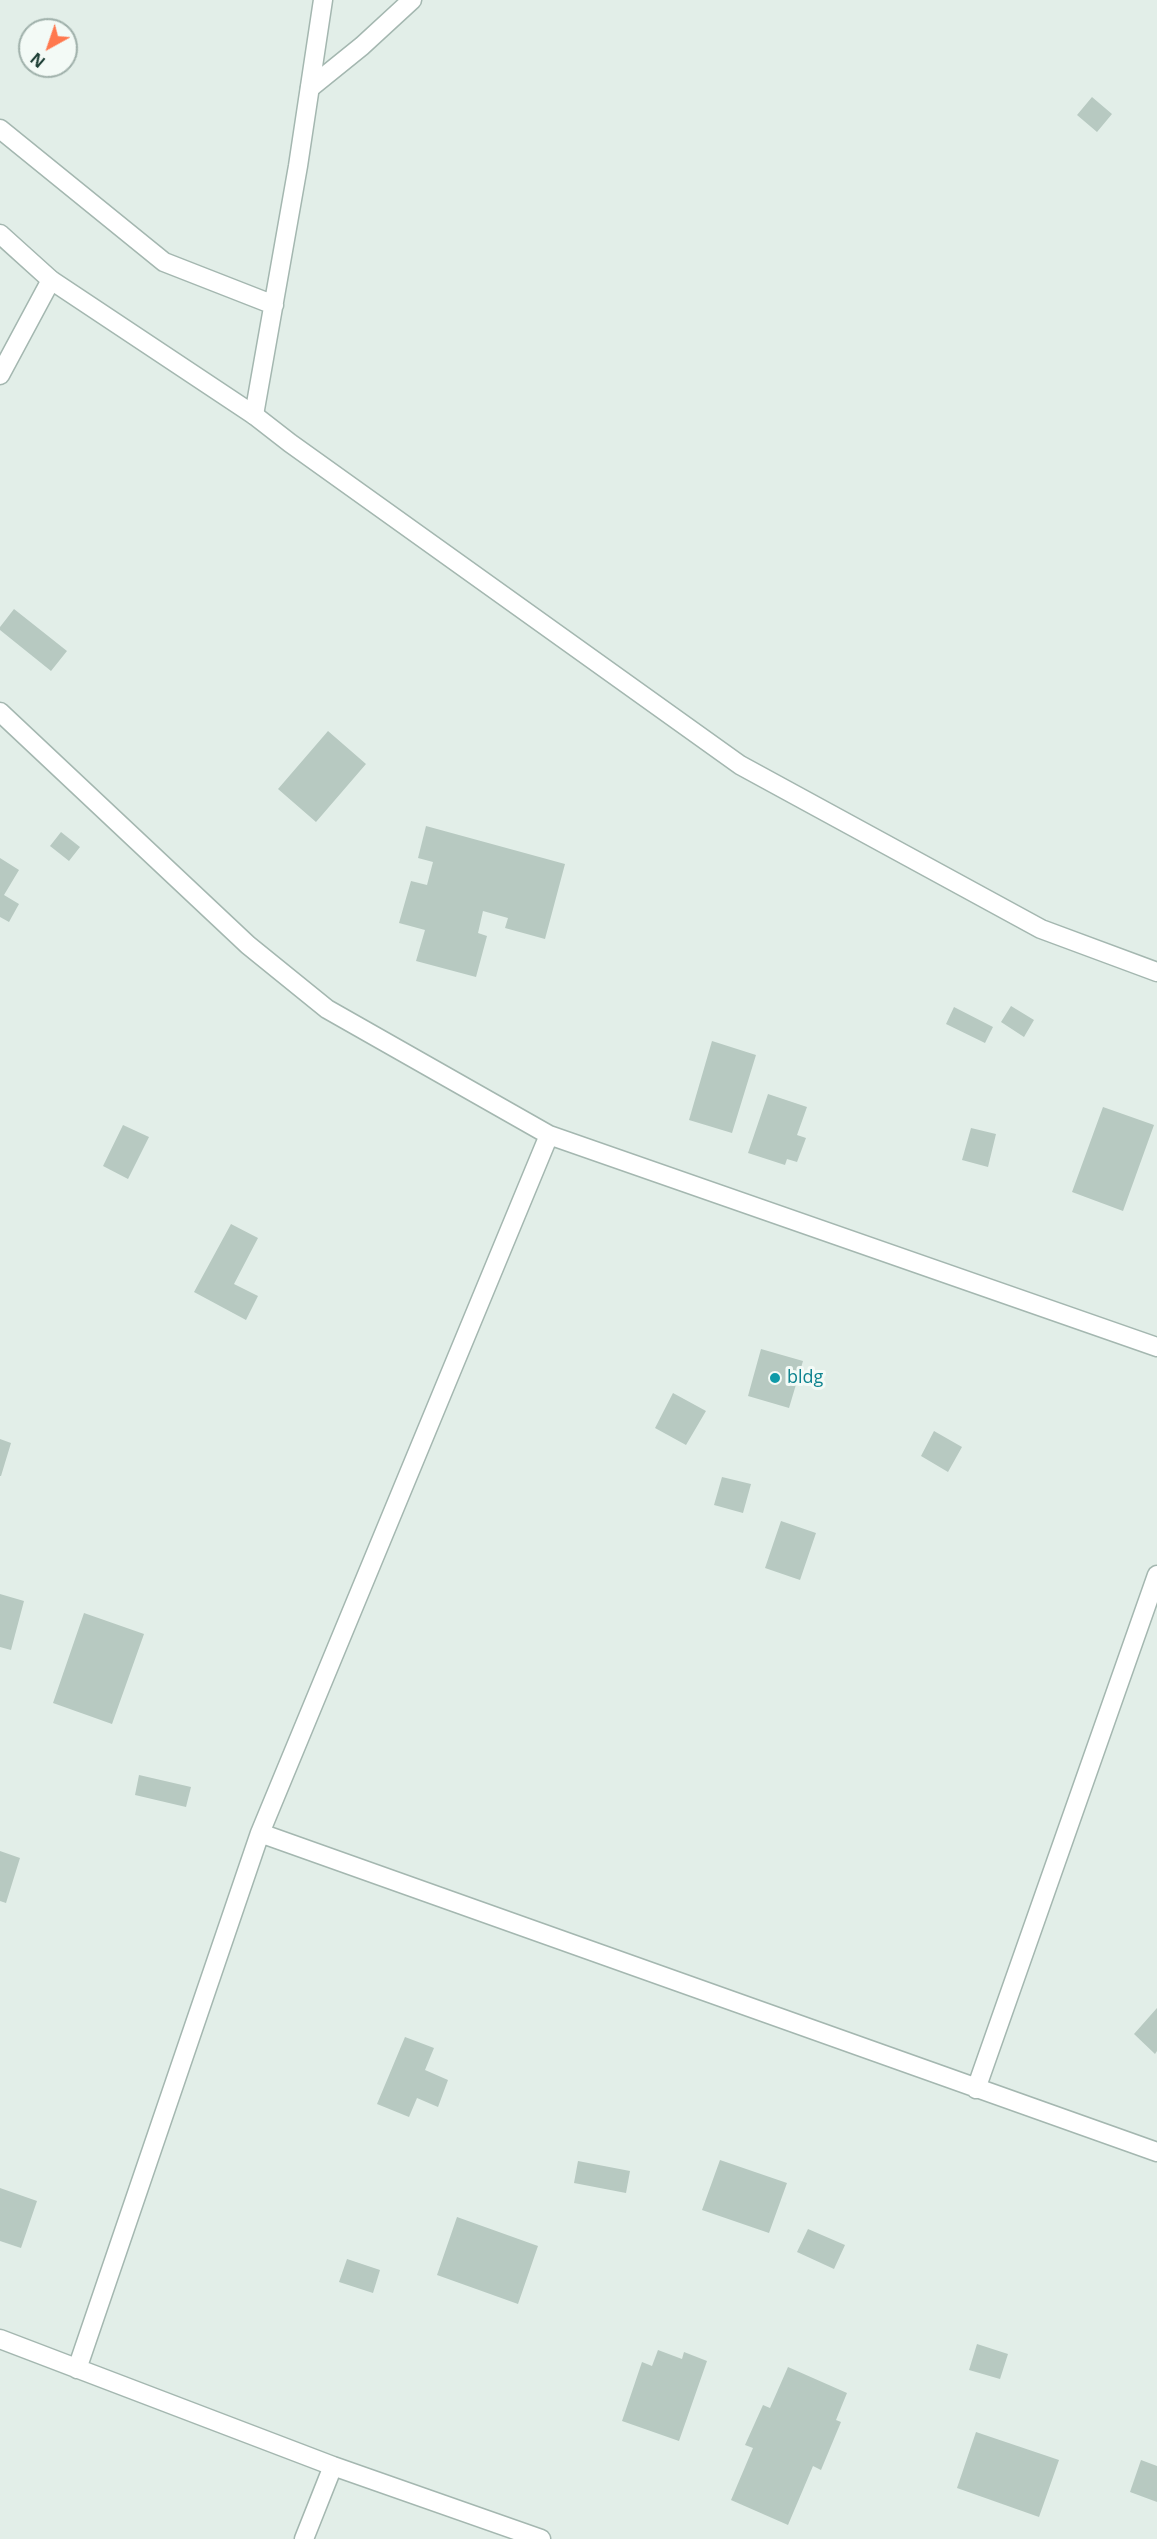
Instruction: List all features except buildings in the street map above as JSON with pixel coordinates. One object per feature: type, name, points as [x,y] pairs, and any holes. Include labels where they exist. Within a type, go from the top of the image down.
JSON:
[{"type":"street","points":[[254,415],[323,0]]},
{"type":"street","points":[[310,87],[362,46],[412,0]]},
{"type":"street","points":[[0,129],[164,262],[274,305]]},
{"type":"street","points":[[0,234],[51,280],[254,415],[740,765],[1041,929],[1157,972]]},
{"type":"street","points":[[0,375],[51,280]]},
{"type":"street","points":[[0,712],[248,945],[327,1009],[549,1135],[1157,1347]]},
{"type":"street","points":[[77,2369],[260,1833],[549,1135]]},
{"type":"street","points":[[976,2089],[1157,1575]]},
{"type":"street","points":[[260,1833],[1157,2152]]},
{"type":"street","points":[[0,2339],[333,2466],[541,2539]]},
{"type":"street","points":[[304,2539],[333,2466]]},
{"type":"place","name":"bldg","points":[[775,1378]]}]
